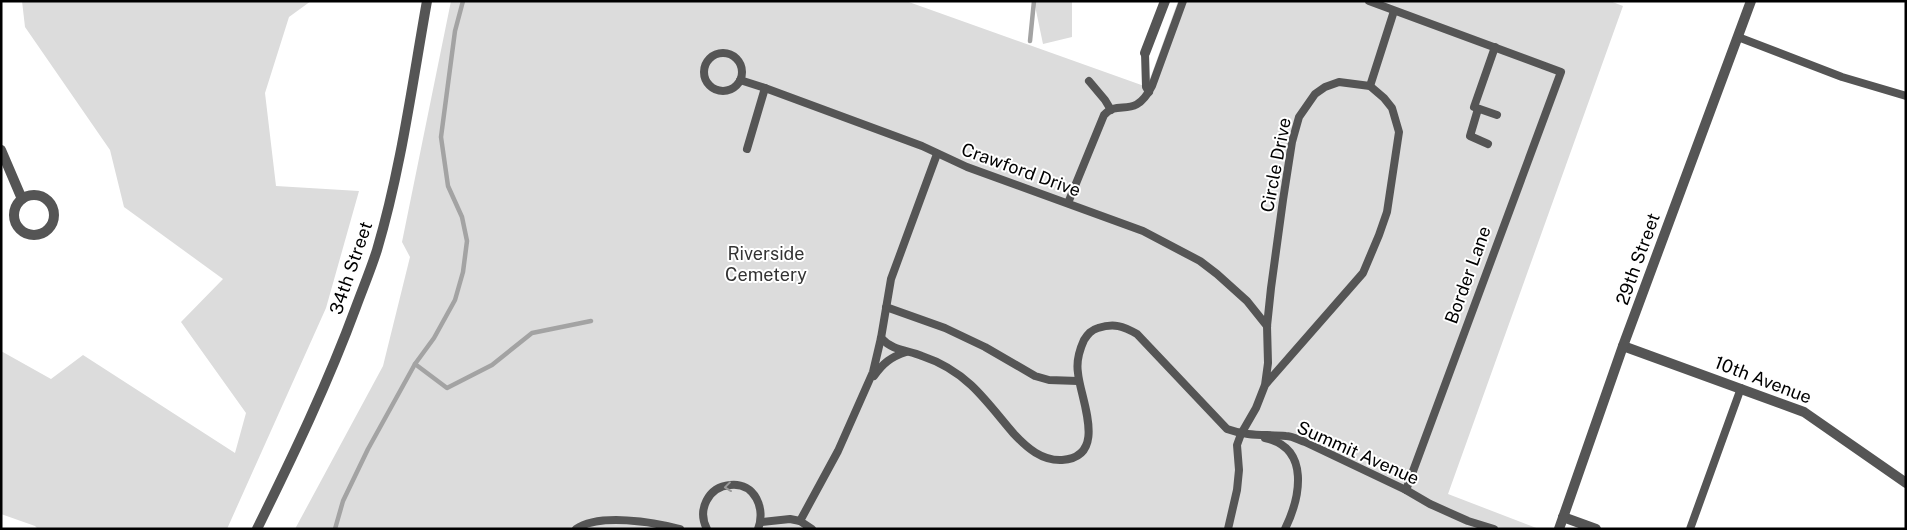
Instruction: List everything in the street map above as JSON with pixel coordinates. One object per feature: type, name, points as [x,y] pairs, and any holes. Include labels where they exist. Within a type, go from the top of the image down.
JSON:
[{"type":"street","name":"34th Street","points":[[257,529],[293,457],[317,403],[346,335],[376,252],[402,144],[427,1]]},
{"type":"street","points":[[1145,53],[1165,1]]},
{"type":"street","name":"29th Street","points":[[1559,529],[1623,346],[1751,1]]},
{"type":"street","points":[[1,150],[22,199]]},
{"type":"street","points":[[32,194],[41,195],[49,201],[54,210],[54,218],[48,230],[42,234],[30,234],[23,232],[17,225],[14,216],[16,206],[22,199],[32,194]]},
{"type":"street","name":"10th Avenue","points":[[1623,346],[1804,412],[1906,483]]},
{"type":"street","points":[[1563,517],[1596,529]]},
{"type":"lane","points":[[1068,204],[1104,115],[1111,110],[1134,107],[1149,92],[1183,1]]},
{"type":"lane","points":[[1369,1],[1495,47],[1474,107],[1497,115]]},
{"type":"lane","points":[[1228,529],[1237,490],[1239,470],[1238,445],[1241,434],[1256,408],[1265,385],[1363,273],[1379,235],[1386,212],[1399,132],[1392,108],[1370,86],[1394,11]]},
{"type":"lane","points":[[1738,37],[1842,78],[1906,96]]},
{"type":"lane","name":"Border Lane","points":[[1406,490],[1561,72],[1495,47]]},
{"type":"lane","points":[[1145,53],[1146,87],[1149,92]]},
{"type":"lane","points":[[729,54],[737,59],[741,66],[740,80],[733,88],[724,91],[716,90],[706,80],[705,68],[708,61],[713,56],[729,54]]},
{"type":"lane","name":"Crawford Drive","points":[[740,80],[922,146],[967,167],[1143,230],[1200,261],[1217,274],[1247,301],[1267,326]]},
{"type":"lane","points":[[1089,81],[1111,110]]},
{"type":"lane","name":"Circle Drive","points":[[1265,385],[1268,363],[1267,326],[1282,200],[1292,142],[1299,117],[1315,94],[1326,87],[1339,82],[1370,86]]},
{"type":"lane","points":[[746,149],[765,88]]},
{"type":"lane","points":[[1478,108],[1470,136],[1488,144]]},
{"type":"lane","points":[[869,384],[881,338],[896,263],[937,154]]},
{"type":"lane","points":[[886,307],[945,328],[985,347],[1035,376],[1049,380],[1078,381]]},
{"type":"lane","name":"Summit Avenue","points":[[881,338],[890,347],[946,366],[970,384],[1023,444],[1043,457],[1053,460],[1072,458],[1081,452],[1086,444],[1089,433],[1088,418],[1078,381],[1078,355],[1087,336],[1093,330],[1110,325],[1119,325],[1137,334],[1227,429],[1253,436],[1288,436],[1305,442],[1406,490],[1430,504],[1468,521],[1494,529]]},
{"type":"lane","points":[[800,521],[838,451],[869,384],[883,364],[896,355],[908,352]]},
{"type":"lane","points":[[1690,529],[1741,388]]},
{"type":"lane","points":[[1253,436],[1269,439],[1287,450],[1297,466],[1298,489],[1290,519],[1285,529]]},
{"type":"lane","points":[[707,529],[703,519],[704,505],[710,495],[718,488],[730,485],[741,486],[751,492],[758,500],[762,513],[759,525],[790,519],[800,521],[812,529]]},
{"type":"lane","points":[[576,529],[581,525],[605,521],[659,524],[680,529]]},
{"type":"lane","points":[[1463,528],[1468,521]]},
{"type":"green space","points":[[22,1],[311,1],[289,17],[265,93],[276,186],[359,191],[326,308],[227,529],[38,529],[35,526],[1,514],[1,351],[51,379],[83,355],[235,453],[246,413],[181,322],[223,279],[124,207],[110,150],[25,27]]},
{"type":"green space","name":"Riverside Cemetery","points":[[451,1],[906,1],[1147,87],[1178,1],[1610,1],[1623,6],[1448,494],[1539,529],[295,529],[383,366],[410,257],[402,242]]},
{"type":"green space","points":[[1034,1],[1072,1],[1072,37],[1043,44]]},
{"type":"waterway","points":[[335,529],[343,501],[368,449],[415,364],[434,338],[455,300],[463,272],[467,241],[462,217],[448,186],[441,137],[455,31],[463,1]]},
{"type":"waterway","points":[[1030,41],[1034,1]]},
{"type":"waterway","points":[[415,364],[447,388],[492,365],[532,333],[591,321]]}]
